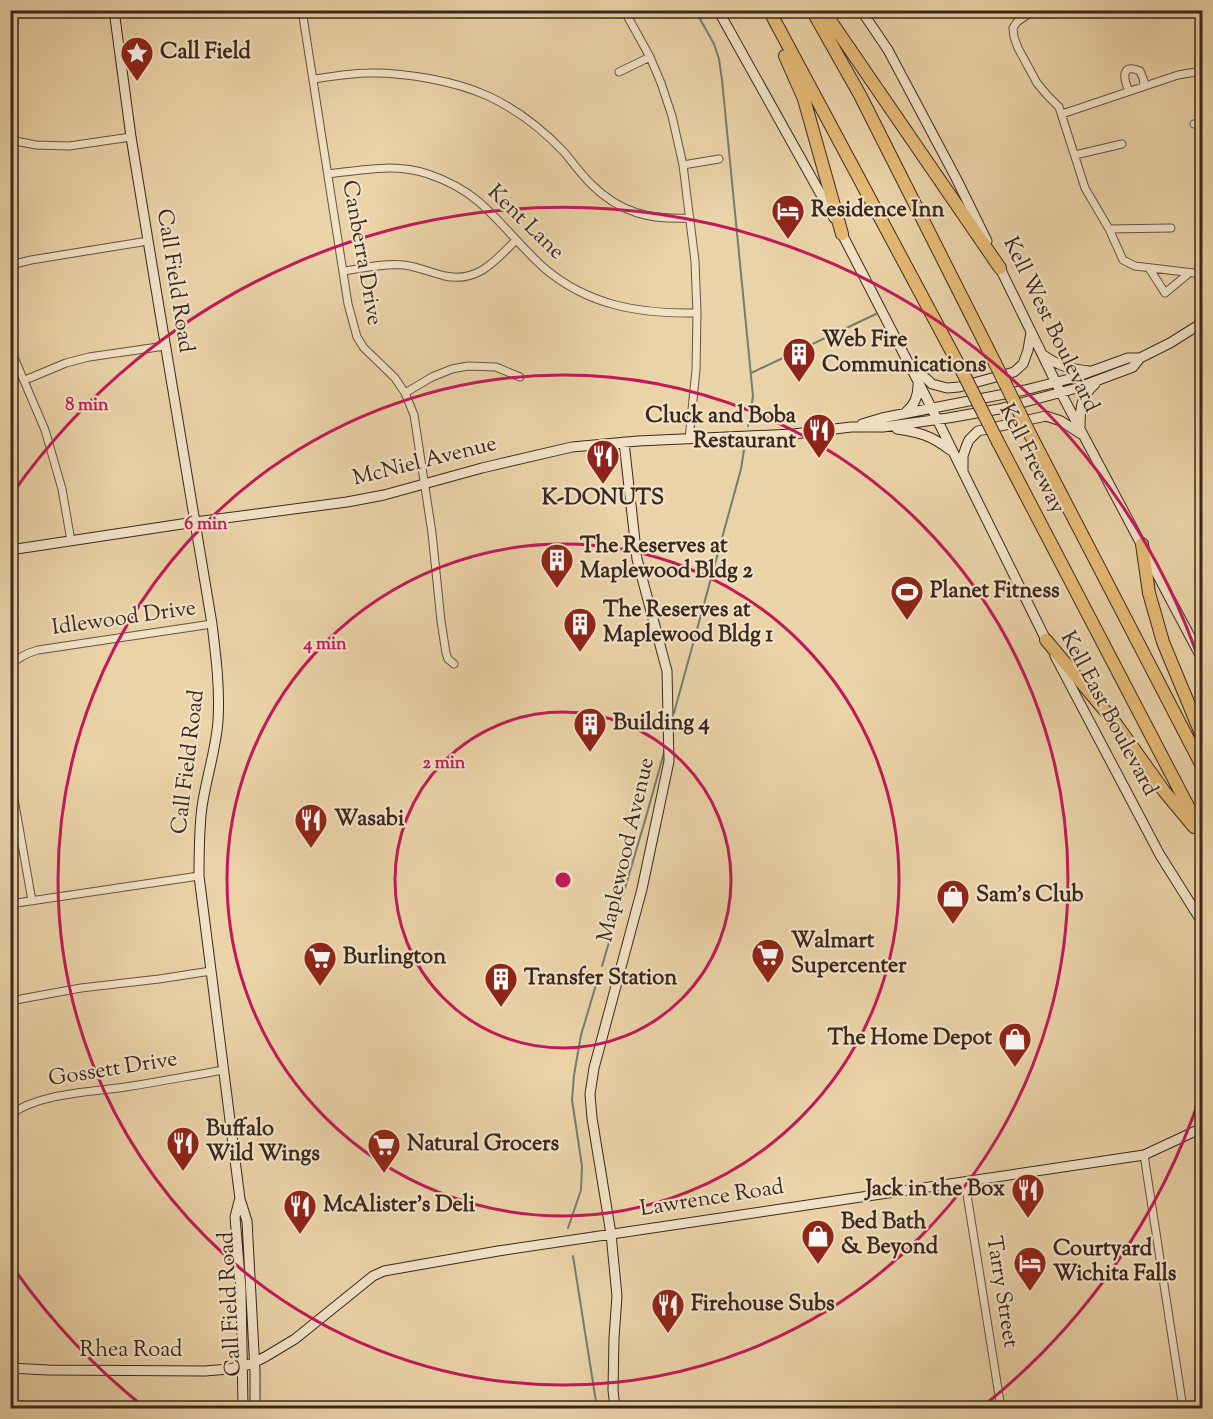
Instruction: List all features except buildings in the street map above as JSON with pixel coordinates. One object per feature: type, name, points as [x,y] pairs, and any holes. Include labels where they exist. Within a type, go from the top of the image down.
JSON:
[{"type":"highway","points":[[767,10],[804,99],[842,234]]},
{"type":"highway","name":"Kell Freeway","points":[[767,10],[961,369],[1203,835]]},
{"type":"highway","name":"Kell Freeway","points":[[812,10],[860,95],[1031,436],[1203,766]]},
{"type":"highway","points":[[823,10],[1000,268]]},
{"type":"highway","points":[[1142,544],[1149,592],[1163,642],[1203,736]]},
{"type":"highway","points":[[1046,640],[1116,724],[1164,791],[1203,835]]},
{"type":"main road","name":"Call Field Road","points":[[114,10],[131,137],[218,671],[218,724],[202,809],[199,876],[240,1199],[247,1221],[249,1364],[255,1408]]},
{"type":"main road","name":"Kell East Boulevard","points":[[718,10],[842,234],[932,408],[1046,640],[1160,855],[1203,922]]},
{"type":"main road","name":"Kell West Boulevard","points":[[861,10],[888,50],[956,178],[1055,382],[1203,659]]},
{"type":"main road","name":"McNiel Avenue","points":[[10,550],[347,502],[384,495],[558,450],[624,442],[794,434],[851,427],[883,427],[999,409],[1061,393],[1133,367],[1140,358],[1203,323]]},
{"type":"main road","points":[[908,361],[932,384],[947,388],[959,387],[1014,372],[1023,364],[1031,331]]},
{"type":"main road","points":[[1042,355],[1055,364],[1071,369],[1091,371]]},
{"type":"main road","name":"McNiel Avenue","points":[[851,427],[904,413],[1025,390],[1128,358],[1140,358]]},
{"type":"main road","points":[[904,413],[916,401],[918,385],[916,377]]},
{"type":"main road","points":[[1082,432],[1080,407],[1084,396],[1101,380]]},
{"type":"main road","points":[[963,473],[963,456],[966,447],[978,431],[1046,416],[1082,432]]},
{"type":"main road","points":[[883,427],[914,431],[935,439],[953,452]]},
{"type":"main road","name":"Maplewood Avenue","points":[[615,1408],[613,1390],[617,1296],[611,1234],[590,1094],[594,1068],[642,889],[669,761],[667,671],[637,560],[624,442]]},
{"type":"main road","name":"Lawrence Road","points":[[249,1364],[295,1339],[373,1276],[384,1271],[498,1251],[1144,1155],[1203,1128]]},
{"type":"main road","name":"Call Field Road","points":[[243,1408],[249,1364]]},
{"type":"main road","name":"Rhea Road","points":[[10,1368],[205,1371],[229,1370],[249,1364]]},
{"type":"street","name":"Canberra Drive","points":[[302,10],[354,330],[364,348],[395,378],[405,393],[414,415],[432,533],[441,621],[448,659],[454,664]]},
{"type":"street","points":[[624,10],[650,57],[672,116],[683,165],[695,261],[697,313],[696,370],[689,439]]},
{"type":"street","points":[[1034,10],[1017,22],[1013,28],[1014,37],[1037,83],[1059,107],[1085,188],[1124,260],[1135,266],[1203,274]]},
{"type":"street","points":[[619,72],[650,57]]},
{"type":"street","points":[[1129,91],[1124,75],[1129,69],[1140,71],[1143,86]]},
{"type":"street","points":[[1062,114],[1178,75],[1203,71]]},
{"type":"street","points":[[314,79],[368,73],[418,76],[464,86],[489,96],[542,131],[606,198],[626,209],[648,216],[690,218]]},
{"type":"street","points":[[1194,124],[1203,123]]},
{"type":"street","points":[[10,141],[69,146],[131,137]]},
{"type":"street","points":[[1075,155],[1122,144]]},
{"type":"street","points":[[683,165],[719,159]]},
{"type":"street","name":"Kent Lane","points":[[328,174],[398,167],[427,173],[458,187],[479,202],[564,284],[609,304],[639,310],[697,313]]},
{"type":"street","points":[[1109,229],[1171,228]]},
{"type":"street","points":[[344,271],[403,265],[446,276],[459,277],[476,274],[491,264],[516,240]]},
{"type":"street","points":[[10,265],[148,241]]},
{"type":"street","points":[[1149,268],[1165,293],[1188,273]]},
{"type":"street","points":[[25,380],[66,363],[89,357],[165,346]]},
{"type":"street","points":[[10,348],[48,440],[62,489],[71,541]]},
{"type":"street","points":[[405,393],[432,377],[452,369],[468,366],[496,367],[520,377]]},
{"type":"street","name":"Idlewood Drive","points":[[10,666],[28,653],[38,650],[212,624]]},
{"type":"street","points":[[10,776],[32,901]]},
{"type":"street","points":[[10,904],[199,876]]},
{"type":"street","points":[[10,1001],[81,988],[211,971]]},
{"type":"street","name":"Gossett Drive","points":[[10,1114],[45,1098],[224,1070]]},
{"type":"street","points":[[1144,1155],[1183,1408]]},
{"type":"street","name":"Tarry Street","points":[[965,1182],[1001,1408]]},
{"type":"waterway","points":[[695,10],[714,44],[722,80],[753,396],[748,426]]},
{"type":"waterway","points":[[751,373],[876,314]]},
{"type":"waterway","points":[[674,713],[741,469],[744,450]]},
{"type":"waterway","points":[[602,966],[665,749]]},
{"type":"waterway","points":[[568,1228],[581,1190],[582,1166],[572,1100],[574,1075],[581,1035],[598,978]]},
{"type":"waterway","points":[[573,1256],[597,1408]]},
{"type":"place","name":"Call Field","points":[[137,82]]},
{"type":"place","name":"Residence Inn","points":[[788,240]]},
{"type":"place","name":"Web Fire Communications","points":[[799,383]]},
{"type":"place","name":"Cluck and Boba Restaurant","points":[[819,459]]},
{"type":"place","name":"K-DONUTS","points":[[603,485]]},
{"type":"place","name":"The Reserves at Maplewood Bldg 2","points":[[557,589]]},
{"type":"place","name":"Planet Fitness","points":[[907,621]]},
{"type":"place","name":"The Reserves at Maplewood Bldg 1","points":[[580,653]]},
{"type":"place","name":"Building 4","points":[[590,753]]},
{"type":"place","name":"Wasabi","points":[[311,849]]},
{"type":"place","name":"Sam's Club","points":[[953,925]]},
{"type":"place","name":"Walmart Supercenter","points":[[768,984]]},
{"type":"place","name":"Burlington","points":[[320,987]]},
{"type":"place","name":"Transfer Station","points":[[501,1008]]},
{"type":"place","name":"The Home Depot","points":[[1015,1068]]},
{"type":"place","name":"Buffalo Wild Wings","points":[[183,1172]]},
{"type":"place","name":"Natural Grocers","points":[[384,1174]]},
{"type":"place","name":"Jack in the Box","points":[[1028,1219]]},
{"type":"place","name":"McAlister's Deli","points":[[300,1235]]},
{"type":"place","name":"Bed Bath & Beyond","points":[[818,1265]]},
{"type":"place","name":"Courtyard Wichita Falls","points":[[1030,1292]]},
{"type":"place","name":"Firehouse Subs","points":[[668,1334]]}]
